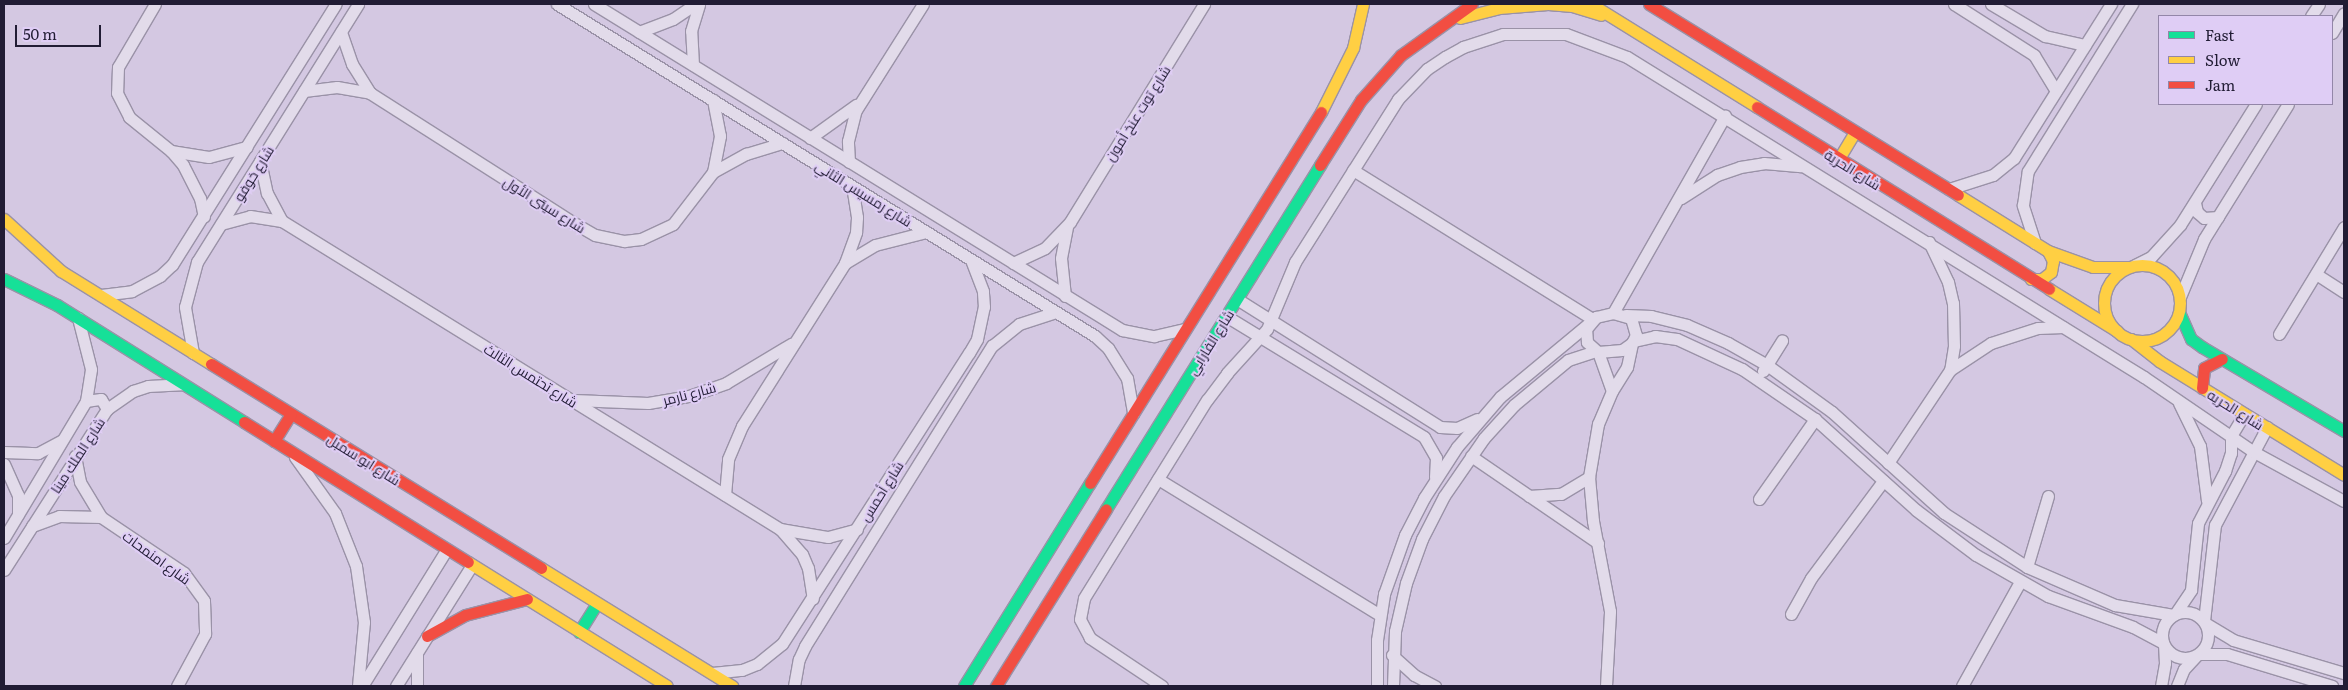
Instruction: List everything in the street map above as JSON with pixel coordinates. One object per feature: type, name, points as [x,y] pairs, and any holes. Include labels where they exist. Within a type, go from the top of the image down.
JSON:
[{"type":"street","points":[[155,4],[118,67],[117,93],[129,117],[171,151],[193,181],[204,217]]},
{"type":"street","name":"شارع خوفو","points":[[100,295],[132,291],[146,284],[160,276],[182,252],[336,4]]},
{"type":"street","name":"شارع خوفو","points":[[193,353],[185,307],[197,262],[358,4]]},
{"type":"street","name":"شارع رمسيس الثاني","points":[[557,4],[1095,336],[1108,348],[1127,378],[1133,413]]},
{"type":"street","name":"شارع رمسيس الثاني","points":[[594,4],[1104,320],[1137,335],[1154,336],[1185,329]]},
{"type":"street","points":[[639,32],[673,20],[695,4]]},
{"type":"street","points":[[693,66],[691,31],[699,4]]},
{"type":"street","points":[[849,162],[849,130],[862,101],[923,4]]},
{"type":"street","name":"شارع توت عنخ أمون","points":[[1013,264],[1045,248],[1070,222],[1204,4]]},
{"type":"street","name":"شارع الفارابي","points":[[964,686],[1237,299],[1328,126],[1364,4]]},
{"type":"street","name":"شارع الفارابي","points":[[996,686],[1094,503],[1133,413],[1185,329],[1328,126],[1409,49],[1451,21],[1472,4]]},
{"type":"street","name":"شارع الفارابي","points":[[1451,21],[1498,8],[1548,4],[1572,6],[1617,20]]},
{"type":"street","name":"شارع الحرية","points":[[1591,4],[1838,160],[2117,331]]},
{"type":"street","points":[[1649,4],[2048,251],[2093,268],[2151,265],[2164,272],[2175,283],[2180,297]]},
{"type":"street","points":[[1954,4],[2023,46],[2043,66],[2056,91]]},
{"type":"street","points":[[1991,4],[2032,30],[2058,41],[2085,45]]},
{"type":"street","points":[[1949,190],[1993,175],[2022,147],[2110,4]]},
{"type":"street","points":[[2035,243],[2023,205],[2023,188],[2037,156],[2132,4]]},
{"type":"street","points":[[2312,15],[2319,4]]},
{"type":"street","points":[[2333,32],[2344,14]]},
{"type":"street","points":[[2023,46],[2032,43],[2032,30]]},
{"type":"street","name":"شارع سيتى الأول","points":[[341,32],[352,64],[370,92]]},
{"type":"street","points":[[1162,686],[1090,638],[1080,619],[1084,598],[1217,386],[1261,337],[1271,321],[1295,262],[1398,99],[1427,69],[1463,47],[1503,34],[1545,32],[1586,40],[1627,57],[1929,242],[2175,397],[2254,452],[2344,501]]},
{"type":"street","name":"شارع سيتى الأول","points":[[304,92],[337,87],[370,92],[574,223],[607,239],[641,239],[673,224],[713,172],[746,154],[782,143]]},
{"type":"street","name":"شارع سيتى الأول","points":[[713,100],[720,136],[713,172]]},
{"type":"street","points":[[810,138],[862,101]]},
{"type":"street","points":[[2255,105],[2196,203],[2168,240],[2152,257],[2115,276],[2105,296],[2106,312],[2117,331],[2131,339],[2146,340],[2160,336],[2172,326],[2179,312],[2180,297],[2204,239],[2287,105]]},
{"type":"street","points":[[1613,313],[1725,116]]},
{"type":"street","points":[[1838,160],[1855,132]]},
{"type":"street","points":[[171,151],[209,157],[247,147]]},
{"type":"street","points":[[2022,147],[2028,157],[2037,156]]},
{"type":"street","points":[[260,161],[267,193],[282,221]]},
{"type":"street","points":[[1676,203],[1716,175],[1740,167],[1764,163],[1807,167]]},
{"type":"street","points":[[1352,170],[1591,321]]},
{"type":"street","name":"شارع نارمر","points":[[725,495],[728,460],[734,442],[846,263],[856,232],[857,217],[852,186]]},
{"type":"street","points":[[2196,203],[2197,212],[2204,218],[2218,217]]},
{"type":"street","name":"شارع تحتمس الثالث","points":[[221,224],[250,216],[282,221],[780,529],[802,554],[812,584],[813,599]]},
{"type":"street","name":"شارع ابو سمبل","points":[[4,219],[38,254],[100,295],[732,686]]},
{"type":"street","name":"شارع توت عنخ أمون","points":[[1065,296],[1061,258],[1070,222]]},
{"type":"street","points":[[2279,334],[2344,227]]},
{"type":"street","name":"شارع نارمر","points":[[846,263],[875,245],[926,232]]},
{"type":"street","points":[[1929,242],[1948,282],[1953,303],[1954,346],[1950,370]]},
{"type":"street","points":[[2031,279],[2042,279],[2051,272],[2053,261],[2048,251]]},
{"type":"street","points":[[182,252],[184,263],[197,262]]},
{"type":"street","name":"شارع أحمس","points":[[710,673],[742,670],[770,655],[790,635],[910,446],[973,346],[982,323],[983,291],[971,260]]},
{"type":"street","points":[[2316,274],[2344,292]]},
{"type":"street","points":[[4,279],[35,292],[78,318],[667,686]]},
{"type":"street","points":[[1237,299],[1357,376],[1440,426],[1448,429],[1465,426],[1486,412]]},
{"type":"street","name":"شارع أحمس","points":[[794,686],[799,659],[806,646],[992,346],[1020,324],[1055,312]]},
{"type":"street","points":[[2179,312],[2191,339],[2344,431]]},
{"type":"street","points":[[1377,686],[1380,614],[1391,573],[1407,531],[1432,485],[1486,412],[1517,380],[1591,321],[1613,313],[1663,318],[1687,325],[1728,343],[1766,365],[1832,412],[1960,525],[2031,569],[2115,606],[2174,615],[2188,612],[2233,640],[2344,673]]},
{"type":"street","points":[[1606,686],[1610,611],[1589,476],[1596,433],[1612,391],[1627,367],[1633,342],[1635,323],[1626,315]]},
{"type":"street","points":[[1226,316],[1348,390],[1430,443],[1437,466],[1432,485]]},
{"type":"street","name":"شارع الملك مينا","points":[[4,538],[86,401],[91,369],[78,318]]},
{"type":"street","points":[[1095,336],[1103,330],[1104,320]]},
{"type":"street","points":[[1591,321],[1586,336],[1597,352],[1612,391]]},
{"type":"street","points":[[1888,463],[1950,370],[1969,355],[1998,340],[2038,328],[2063,327]]},
{"type":"street","points":[[1392,686],[1392,656],[1400,607],[1422,539],[1444,496],[1471,456],[1514,405],[1568,360],[1597,352],[1614,353],[1633,342],[1655,336],[1677,338],[1719,356],[1758,379],[1816,420],[1883,481],[1955,540],[2024,584],[2143,632],[2164,644],[2178,658],[2227,654],[2332,686]]},
{"type":"street","name":"شارع الحريه","points":[[2131,339],[2159,361],[2344,475]]},
{"type":"street","points":[[1758,379],[1782,341]]},
{"type":"street","name":"شارع نارمر","points":[[572,400],[648,403],[689,396],[726,383],[795,342]]},
{"type":"street","points":[[2202,388],[2204,368],[2222,359]]},
{"type":"street","points":[[1348,390],[1357,376]]},
{"type":"street","name":"شارع الملك مينا","points":[[4,570],[75,456],[107,409],[133,390],[148,386],[183,384]]},
{"type":"street","points":[[2175,397],[2186,412],[2200,446],[2207,502]]},
{"type":"street","points":[[86,401],[101,399],[107,409]]},
{"type":"street","points":[[274,441],[291,414]]},
{"type":"street","points":[[2161,686],[2166,663],[2164,625],[2174,615],[2191,590],[2196,534],[2207,502],[2231,453],[2231,436],[2244,414]]},
{"type":"street","points":[[1759,499],[1816,420]]},
{"type":"street","points":[[1430,443],[1437,438],[1440,426]]},
{"type":"street","points":[[2177,686],[2184,669],[2207,643],[2204,622],[2214,525],[2267,428]]},
{"type":"street","points":[[4,452],[38,453],[53,448],[66,437]]},
{"type":"street","points":[[910,446],[924,455]]},
{"type":"street","points":[[289,450],[335,514],[356,566],[364,622],[358,686]]},
{"type":"street","name":"شارع امنمحات","points":[[75,456],[86,495],[101,517],[184,573],[204,600],[205,634],[177,686]]},
{"type":"street","points":[[1471,456],[1598,543]]},
{"type":"street","points":[[4,464],[18,495],[18,514]]},
{"type":"street","points":[[1529,496],[1561,494],[1589,476]]},
{"type":"street","points":[[1158,479],[1380,614]]},
{"type":"street","points":[[1791,614],[1811,578],[1883,481]]},
{"type":"street","points":[[1962,686],[2024,584],[2031,569],[2048,496]]},
{"type":"street","points":[[32,526],[59,516],[101,517]]},
{"type":"street","name":"شارع تحتمس الثالث","points":[[780,529],[828,537],[857,529]]},
{"type":"street","points":[[1407,531],[1422,539]]},
{"type":"street","points":[[362,686],[447,549]]},
{"type":"street","points":[[396,686],[472,565]]},
{"type":"street","points":[[428,636],[465,615],[527,599]]},
{"type":"street","points":[[579,632],[597,604]]},
{"type":"street","points":[[417,654],[417,686]]},
{"type":"street","points":[[1392,656],[1408,671],[1435,686]]},
{"type":"traffic: fast","points":[[1106,509],[1320,165]]},
{"type":"traffic: fast","points":[[4,279],[57,305],[244,422]]},
{"type":"traffic: fast","points":[[2179,312],[2191,339],[2202,347],[2344,431]]},
{"type":"traffic: fast","points":[[964,686],[1090,483]]},
{"type":"traffic: fast","points":[[579,632],[597,603]]},
{"type":"traffic: slow","points":[[1321,112],[1353,48],[1363,4]]},
{"type":"traffic: slow","points":[[1460,18],[1499,8],[1548,4],[1572,6],[1601,15]]},
{"type":"traffic: slow","points":[[1591,4],[1757,107]]},
{"type":"traffic: slow","points":[[1838,160],[1855,132]]},
{"type":"traffic: slow","points":[[1958,195],[2048,251],[2093,267],[2128,267]]},
{"type":"traffic: slow","points":[[4,219],[61,271],[211,364]]},
{"type":"traffic: slow","points":[[2031,279],[2042,279],[2051,272],[2053,261],[2048,251]]},
{"type":"traffic: slow","points":[[2142,265],[2157,268],[2169,276],[2177,288],[2180,303],[2177,318],[2169,330],[2157,338],[2142,341],[2127,338],[2115,330],[2107,318],[2104,303],[2107,288],[2115,276],[2127,268],[2142,265]]},
{"type":"traffic: slow","points":[[2049,289],[2117,331]]},
{"type":"traffic: slow","points":[[2131,339],[2159,361],[2344,475]]},
{"type":"traffic: slow","points":[[468,562],[667,686]]},
{"type":"traffic: slow","points":[[541,568],[732,686]]},
{"type":"traffic: jam","points":[[1320,165],[1361,100],[1401,55],[1472,4]]},
{"type":"traffic: jam","points":[[1649,4],[1958,195]]},
{"type":"traffic: jam","points":[[1757,107],[2049,289]]},
{"type":"traffic: jam","points":[[1090,483],[1321,112]]},
{"type":"traffic: jam","points":[[2202,388],[2204,368],[2222,359]]},
{"type":"traffic: jam","points":[[211,364],[541,568]]},
{"type":"traffic: jam","points":[[274,441],[291,414]]},
{"type":"traffic: jam","points":[[244,422],[468,562]]},
{"type":"traffic: jam","points":[[996,686],[1106,509]]},
{"type":"traffic: jam","points":[[427,636],[465,615],[527,599]]}]
